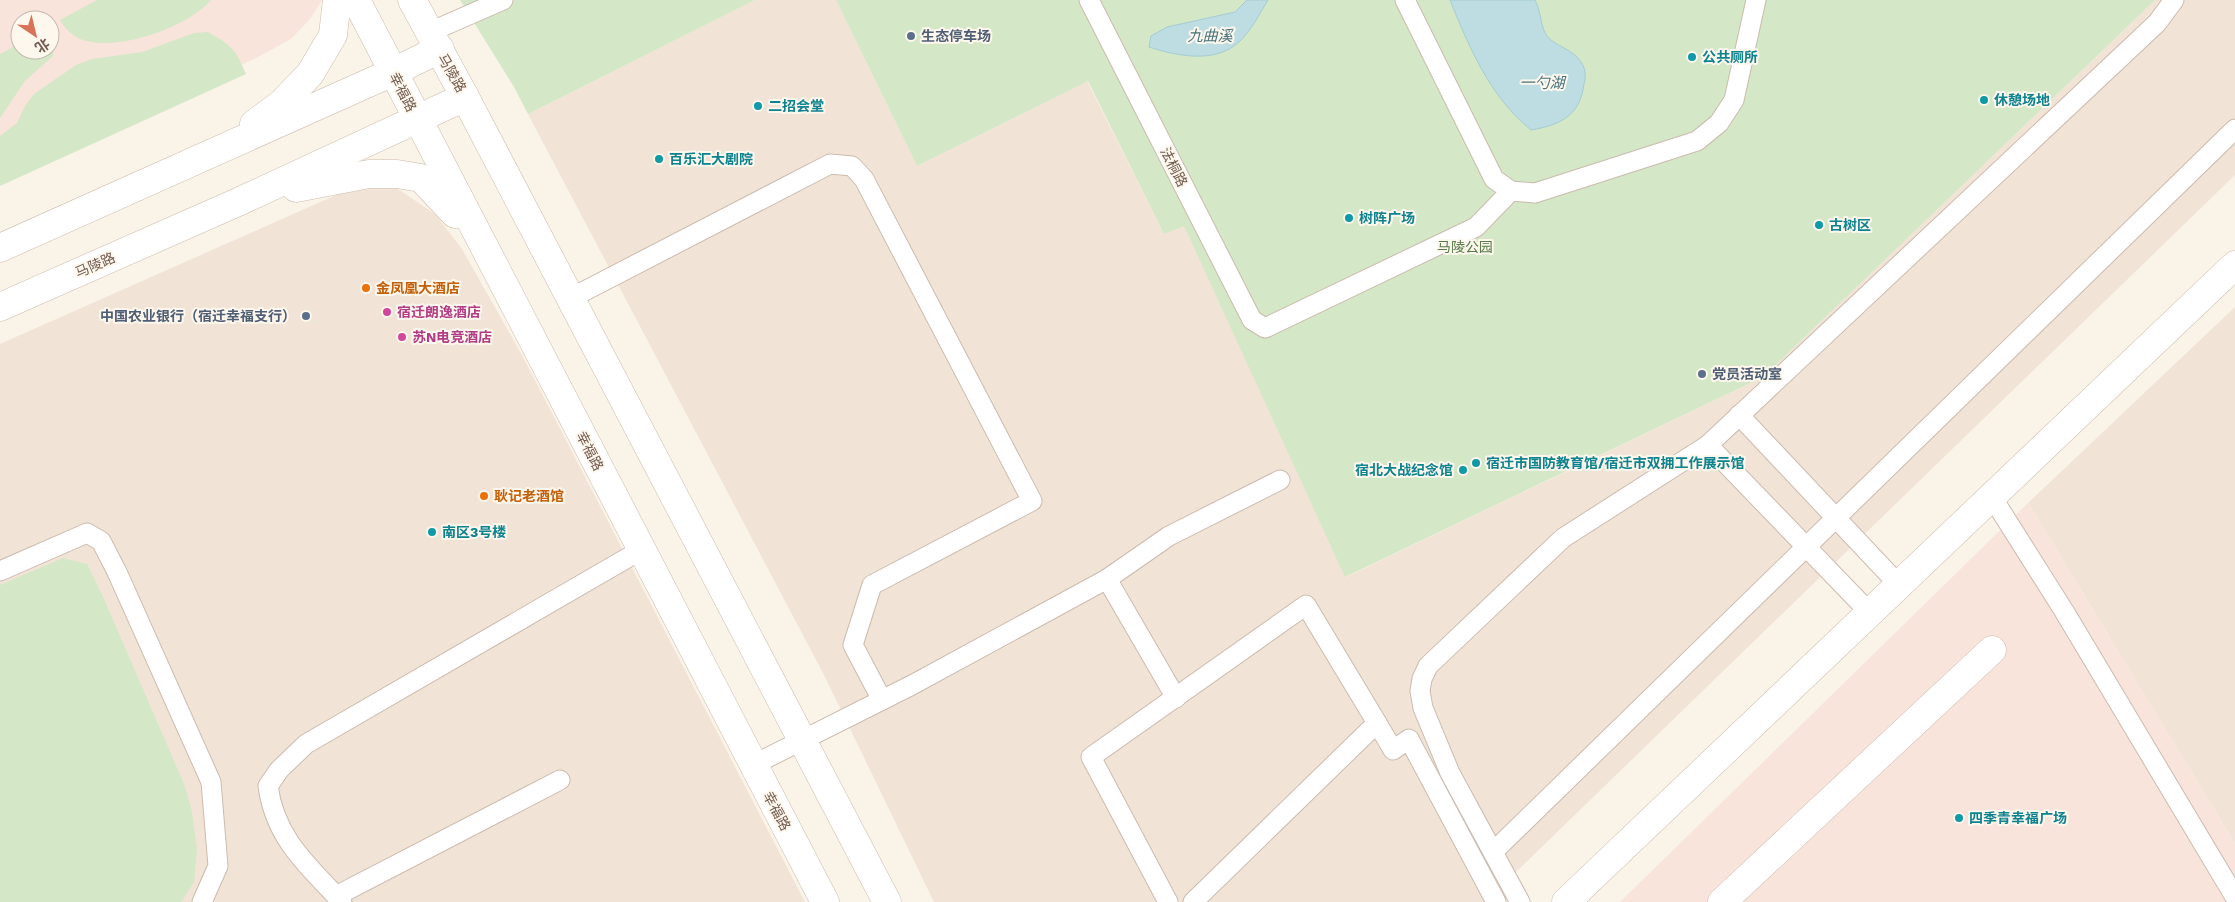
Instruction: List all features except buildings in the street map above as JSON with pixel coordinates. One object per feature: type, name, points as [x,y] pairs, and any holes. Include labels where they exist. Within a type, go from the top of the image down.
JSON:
[{"type":"main road","points":[[213,154],[282,103],[310,74],[333,35],[337,0]]},
{"type":"main road","name":"幸福路","points":[[356,0],[825,902]]},
{"type":"main road","points":[[412,0],[435,40]]},
{"type":"main road","name":"马陵路","points":[[0,248],[393,72],[435,40],[465,97],[238,202],[0,308]]},
{"type":"main road","points":[[465,97],[887,902]]},
{"type":"main road","points":[[238,202],[323,181],[369,174],[397,174],[421,178],[432,187],[487,253]]},
{"type":"main road","points":[[1566,902],[2235,266]]},
{"type":"main road","points":[[1722,902],[1992,650]]},
{"type":"lane","points":[[435,40],[503,0]]},
{"type":"lane","name":"法桐路","points":[[1089,0],[1252,320],[1264,328],[1476,227],[1511,191]]},
{"type":"lane","points":[[1405,0],[1494,179],[1511,191],[1535,193],[1697,141],[1718,123],[1734,100],[1756,0]]},
{"type":"lane","points":[[1520,902],[1450,772],[1423,708],[1420,692],[1422,679],[1428,666],[1563,538],[1708,445],[2150,30],[2174,0]]},
{"type":"lane","points":[[1493,852],[2235,129]]},
{"type":"lane","points":[[570,298],[830,164],[852,166],[864,179],[1032,501],[872,585],[853,645],[882,700]]},
{"type":"lane","points":[[1739,415],[1899,585]]},
{"type":"lane","points":[[1708,445],[1870,613]]},
{"type":"lane","points":[[753,765],[882,700],[1107,580],[1169,536],[1280,480]]},
{"type":"lane","points":[[1992,497],[2069,619],[2235,897]]},
{"type":"lane","points":[[0,570],[87,533],[101,541],[117,572],[211,782],[218,866],[202,902]]},
{"type":"lane","points":[[560,780],[339,899],[294,851],[280,829],[270,806],[268,786],[279,770],[306,744],[641,550]]},
{"type":"lane","points":[[1107,580],[1176,698]]},
{"type":"lane","points":[[1168,902],[1091,757],[1306,604],[1393,750],[1409,740],[1496,902]]},
{"type":"lane","points":[[1193,902],[1377,723]]},
{"type":"shaded area","points":[[0,0],[322,0],[310,19],[291,39],[256,58],[0,174]]},
{"type":"shaded area","points":[[755,0],[836,0],[917,166],[1087,81],[1164,234],[1184,225],[1346,577],[1763,377],[2155,0],[2235,0],[2235,175],[1485,902],[934,902],[823,673],[528,114]]},
{"type":"shaded area","points":[[395,187],[435,214],[462,249],[523,357],[805,902],[0,902],[0,344],[352,188]]},
{"type":"shaded area","points":[[2235,307],[2235,844],[2028,503]]},
{"type":"shaded area","name":"四季青幸福广场","points":[[2028,503],[2235,844],[2235,902],[1620,902]]},
{"type":"green space","points":[[97,0],[211,0],[185,20],[168,28],[150,35],[112,43],[80,39],[68,31],[60,20]]},
{"type":"green space","points":[[460,0],[755,0],[528,114],[514,87]]},
{"type":"green space","name":"马陵公园","points":[[836,0],[2155,0],[1763,377],[1345,577],[1184,226],[1164,234],[1088,81],[917,166]]},
{"type":"green space","points":[[208,32],[232,48],[246,74],[0,186],[0,136],[17,123],[25,106],[34,94],[76,65],[92,59],[142,52],[194,33]]},
{"type":"green space","points":[[10,48],[10,60],[49,60],[25,81],[0,118],[0,54]]},
{"type":"green space","points":[[63,558],[87,564],[184,784],[192,812],[197,850],[194,882],[181,902],[0,902],[0,585]]},
{"type":"water","name":"九曲溪","points":[[1247,0],[1268,0],[1247,33],[1229,49],[1207,56],[1196,56],[1172,53],[1149,47],[1151,36],[1167,27],[1235,12]]},
{"type":"water","name":"一勺湖","points":[[1450,0],[1535,0],[1543,29],[1547,36],[1574,54],[1584,67],[1585,79],[1582,95],[1573,111],[1559,122],[1531,130],[1517,117],[1492,87],[1473,53]]},
{"type":"place","name":"生态停车场","points":[[911,36]]},
{"type":"place","name":"公共厕所","points":[[1692,57]]},
{"type":"place","name":"休憩场地","points":[[1984,100]]},
{"type":"place","name":"二招会堂","points":[[758,106]]},
{"type":"place","name":"百乐汇大剧院","points":[[659,159]]},
{"type":"place","name":"树阵广场","points":[[1349,218]]},
{"type":"place","name":"古树区","points":[[1819,225]]},
{"type":"place","name":"金凤凰大酒店","points":[[366,288]]},
{"type":"place","name":"宿迁朗逸酒店","points":[[387,312]]},
{"type":"place","name":"中国农业银行（宿迁幸福支行）","points":[[306,316]]},
{"type":"place","name":"苏N电竞酒店","points":[[402,337]]},
{"type":"place","name":"党员活动室","points":[[1702,374]]},
{"type":"place","name":"宿迁市国防教育馆/宿迁市双拥工作展示馆","points":[[1476,463]]},
{"type":"place","name":"宿北大战纪念馆","points":[[1463,470]]},
{"type":"place","name":"耿记老酒馆","points":[[484,496]]},
{"type":"place","name":"南区3号楼","points":[[432,532]]},
{"type":"place","name":"四季青幸福广场","points":[[1959,818]]}]
